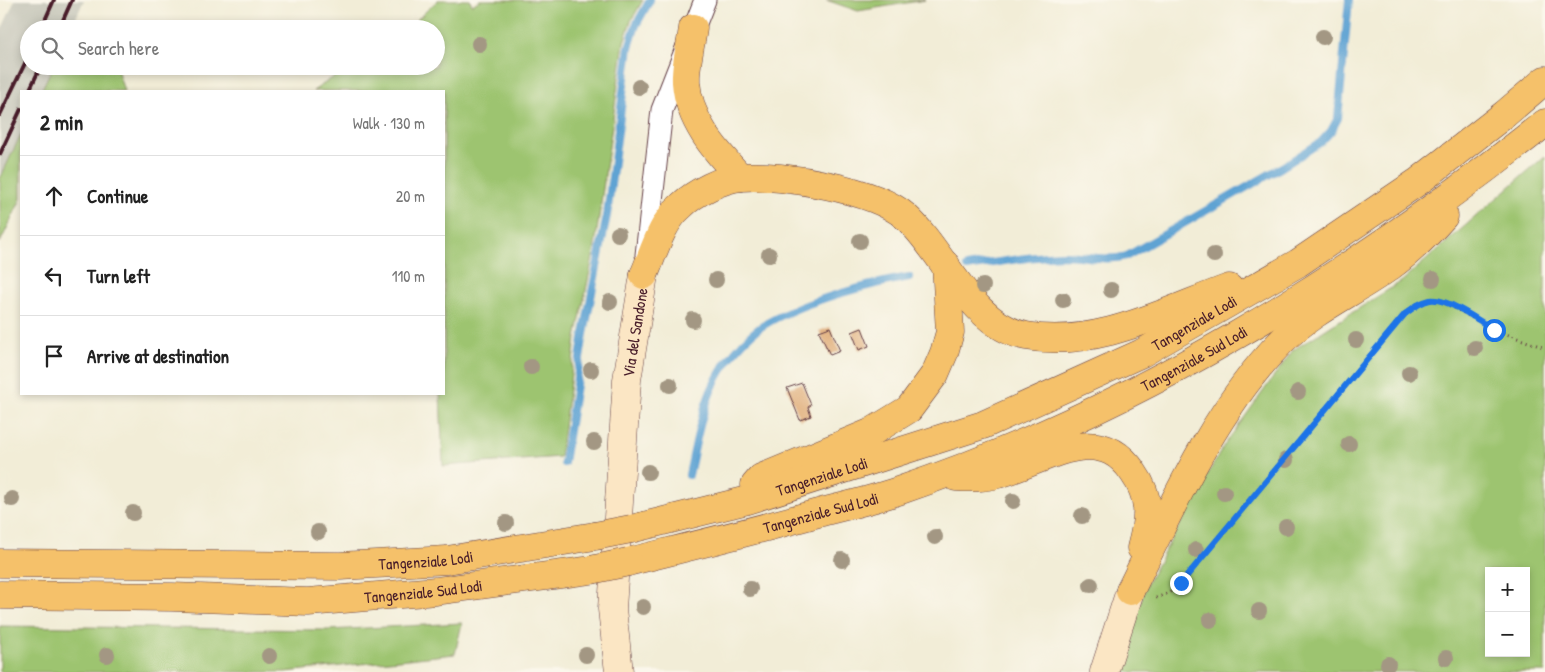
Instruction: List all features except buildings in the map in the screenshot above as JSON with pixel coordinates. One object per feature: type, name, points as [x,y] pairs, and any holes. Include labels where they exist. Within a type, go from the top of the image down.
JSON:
[{"type":"highway","points":[[693,28],[686,81],[692,112],[711,146],[740,177]]},
{"type":"highway","name":"Tangenziale Lodi","points":[[0,563],[340,566],[447,560],[631,529],[744,502],[983,425],[1142,353],[1298,262],[1419,181],[1505,114],[1545,80]]},
{"type":"highway","name":"Tangenziale Sud Lodi","points":[[0,595],[172,597],[308,602],[436,592],[591,570],[628,562],[738,535],[894,492],[941,476],[1096,410],[1229,341],[1382,245],[1475,178],[1545,123]]},
{"type":"highway","points":[[644,275],[666,222],[680,206],[702,190],[740,177],[782,178],[839,188],[884,204],[902,214],[920,230],[970,299],[994,323],[1025,336],[1087,338],[1298,262]]},
{"type":"highway","points":[[1128,596],[1201,454],[1257,369],[1282,341],[1314,314],[1388,268],[1413,248],[1475,178]]},
{"type":"highway","points":[[744,502],[761,478],[870,433],[909,409],[935,374],[950,332],[946,265]]},
{"type":"highway","points":[[941,476],[971,478],[997,474],[1076,446],[1090,445],[1115,454],[1128,464],[1146,496],[1148,521],[1128,596]]},
{"type":"main road","name":"Via del Sandone","points":[[619,672],[612,609],[627,380],[644,275]]},
{"type":"main road","points":[[1104,672],[1128,596]]},
{"type":"street","name":"Via del Sandone","points":[[644,275],[662,110],[705,0]]},
{"type":"path","points":[[1128,596],[1155,598],[1169,592],[1181,583],[1405,314],[1419,304],[1431,300],[1442,301],[1494,330],[1545,348]]},
{"type":"shaded area","points":[[15,0],[84,0],[75,20],[20,20],[20,75],[49,75],[41,90],[20,90],[20,136],[0,179],[0,33]]},
{"type":"green space","points":[[438,0],[470,0],[472,5],[480,0],[643,0],[631,21],[624,42],[594,252],[576,338],[560,457],[443,466],[440,395],[445,395],[445,90],[314,90],[337,75],[445,75],[445,20],[417,20]]},
{"type":"green space","points":[[826,0],[925,0],[858,11]]},
{"type":"green space","points":[[49,75],[119,75],[124,90],[41,90]]},
{"type":"green space","points":[[20,136],[20,201],[0,243],[0,179]]},
{"type":"green space","points":[[1545,156],[1545,672],[1116,672],[1147,583],[1223,447],[1293,350],[1402,281]]},
{"type":"green space","points":[[462,623],[455,654],[285,672],[0,672],[0,626],[328,630]]},
{"type":"waterway","points":[[564,463],[583,339],[607,215],[629,47],[636,25],[650,0]]},
{"type":"waterway","points":[[967,267],[1063,255],[1095,258],[1127,256],[1282,167],[1321,142],[1331,131],[1338,118],[1349,0]]},
{"type":"waterway","points":[[689,475],[701,422],[715,381],[727,362],[751,335],[784,314],[819,300],[874,284],[909,277]]},
{"type":"railway","points":[[45,20],[54,0]]},
{"type":"railway","points":[[63,20],[72,0]]},
{"type":"railway","points":[[0,115],[20,74]]},
{"type":"railway","points":[[29,90],[37,75]]},
{"type":"railway","points":[[0,154],[20,111]]},
{"type":"route","points":[[1181,583],[1405,314],[1419,304],[1431,300],[1442,301],[1494,330]]}]
